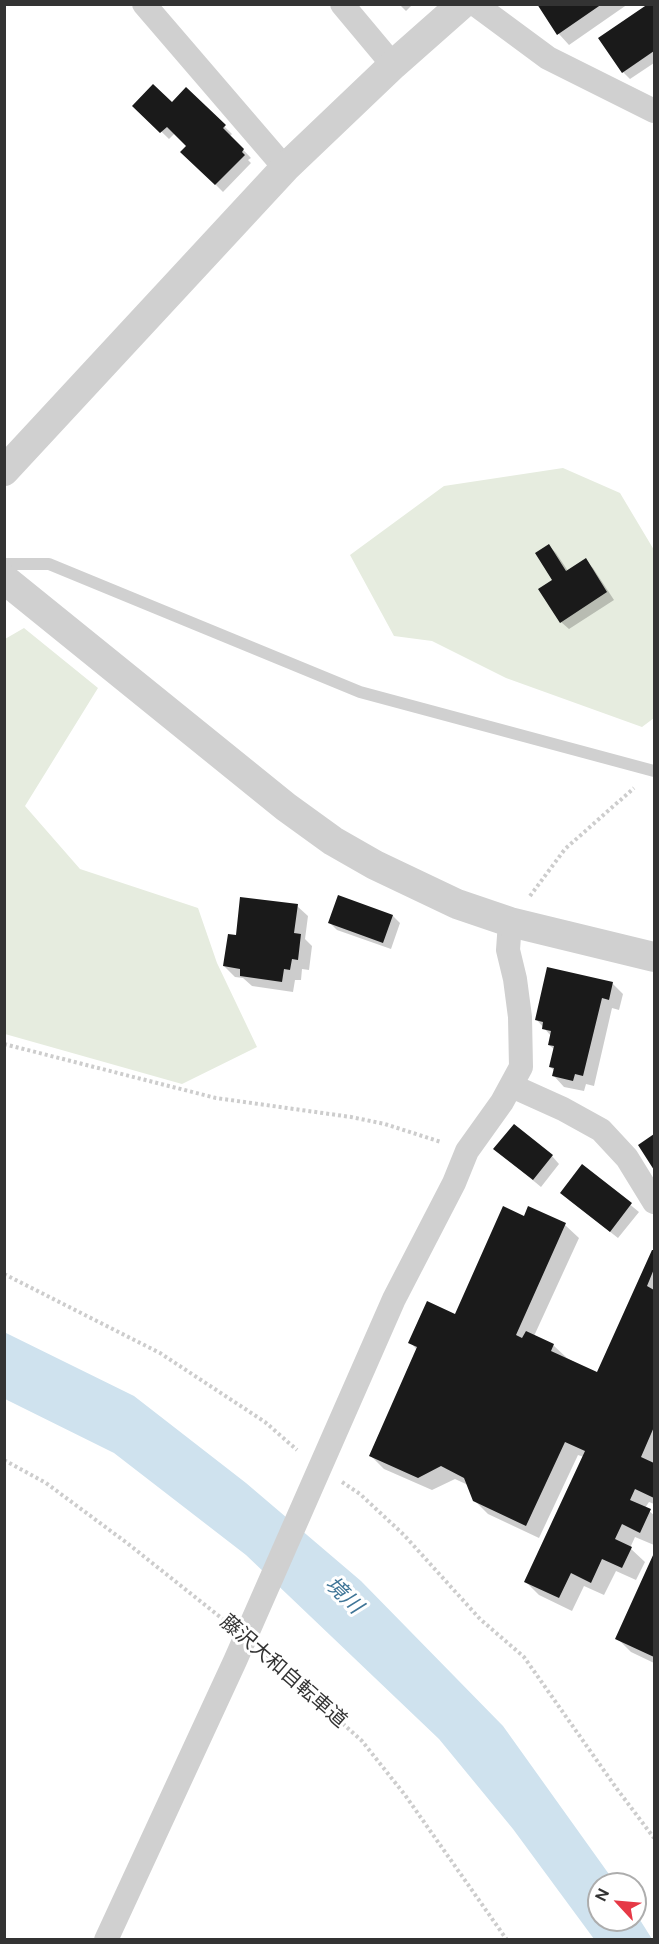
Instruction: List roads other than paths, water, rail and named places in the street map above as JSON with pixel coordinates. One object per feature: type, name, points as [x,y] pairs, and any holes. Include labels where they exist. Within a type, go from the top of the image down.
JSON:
[{"type":"street","points":[[144,4],[285,168]]},
{"type":"street","points":[[342,4],[393,65]]},
{"type":"street","points":[[4,471],[285,168],[393,65],[462,4]]},
{"type":"street","points":[[475,4],[548,58],[653,107]]},
{"type":"street","points":[[4,579],[286,807],[333,841],[413,885],[457,904],[510,922],[654,957]]},
{"type":"street","points":[[106,1940],[248,1632],[394,1299],[454,1183],[467,1151],[512,1086],[521,1067],[520,1017],[508,950],[510,922]]},
{"type":"street","points":[[512,1086],[563,1109],[601,1130],[627,1158],[654,1202]]},
{"type":"lane","points":[[4,564],[49,564],[360,692],[653,771]]},
{"type":"water","name":"境川","points":[[4,1332],[134,1396],[246,1483],[361,1581],[503,1726],[607,1872],[587,1872],[587,1929],[513,1829],[439,1739],[246,1555],[114,1453],[5,1399]]},
{"type":"water","points":[[647,1931],[652,1939],[594,1939],[589,1932]]}]
